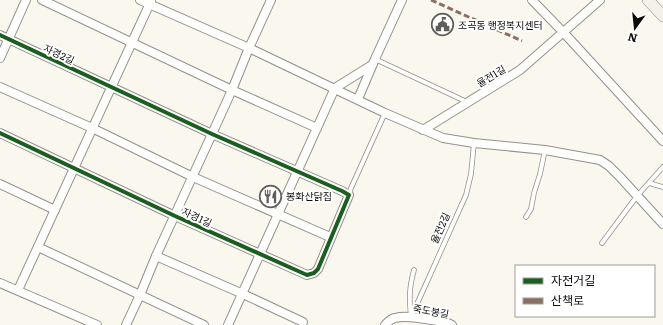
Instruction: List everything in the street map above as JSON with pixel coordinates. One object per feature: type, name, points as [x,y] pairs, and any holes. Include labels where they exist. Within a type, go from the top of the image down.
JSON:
[{"type":"main road","points":[[648,0],[663,16]]},
{"type":"street","points":[[0,58],[26,0]]},
{"type":"street","points":[[42,0],[232,90],[317,128]]},
{"type":"street","points":[[140,0],[150,2],[335,88],[385,113],[443,138],[474,143],[545,150],[600,160],[609,166],[663,224]]},
{"type":"street","points":[[126,325],[271,0]]},
{"type":"street","points":[[358,99],[402,0]]},
{"type":"street","points":[[532,0],[663,141]]},
{"type":"street","name":"율전1길","points":[[423,130],[520,70],[600,0]]},
{"type":"street","points":[[18,290],[150,2]]},
{"type":"street","name":"자경2길","points":[[0,35],[111,87]]},
{"type":"street","points":[[228,325],[335,88],[374,62]]},
{"type":"street","points":[[0,87],[92,128],[193,177],[330,237],[349,195],[111,87]]},
{"type":"street","points":[[0,133],[74,168]]},
{"type":"street","name":"자경1길","points":[[74,168],[175,216],[307,275],[314,273],[318,269],[330,237]]},
{"type":"street","points":[[0,184],[55,210]]},
{"type":"street","points":[[38,247],[204,325]]},
{"type":"street","points":[[156,256],[243,294],[303,323]]},
{"type":"street","points":[[0,283],[97,325]]},
{"type":"street","name":"죽도봉길","points":[[384,325],[389,320],[394,318],[411,317],[452,325]]},
{"type":"lane","points":[[374,62],[467,102]]},
{"type":"lane","points":[[349,195],[385,113]]},
{"type":"lane","name":"율전2길","points":[[411,317],[466,194],[471,174],[474,143]]},
{"type":"lane","points":[[526,217],[530,209],[540,174],[545,150]]},
{"type":"lane","points":[[602,243],[637,196],[663,167]]},
{"type":"lane","points":[[648,183],[663,188]]},
{"type":"lane","points":[[411,317],[410,291],[414,270]]},
{"type":"marked path","points":[[431,0],[522,41]]},
{"type":"cycle path","points":[[0,35],[212,134],[349,195],[318,269],[314,273],[307,275],[175,216],[0,133]]},
{"type":"place","name":"조곡동 행정복지센터","points":[[442,25]]},
{"type":"place","name":"봉화산닭집","points":[[271,196]]}]
